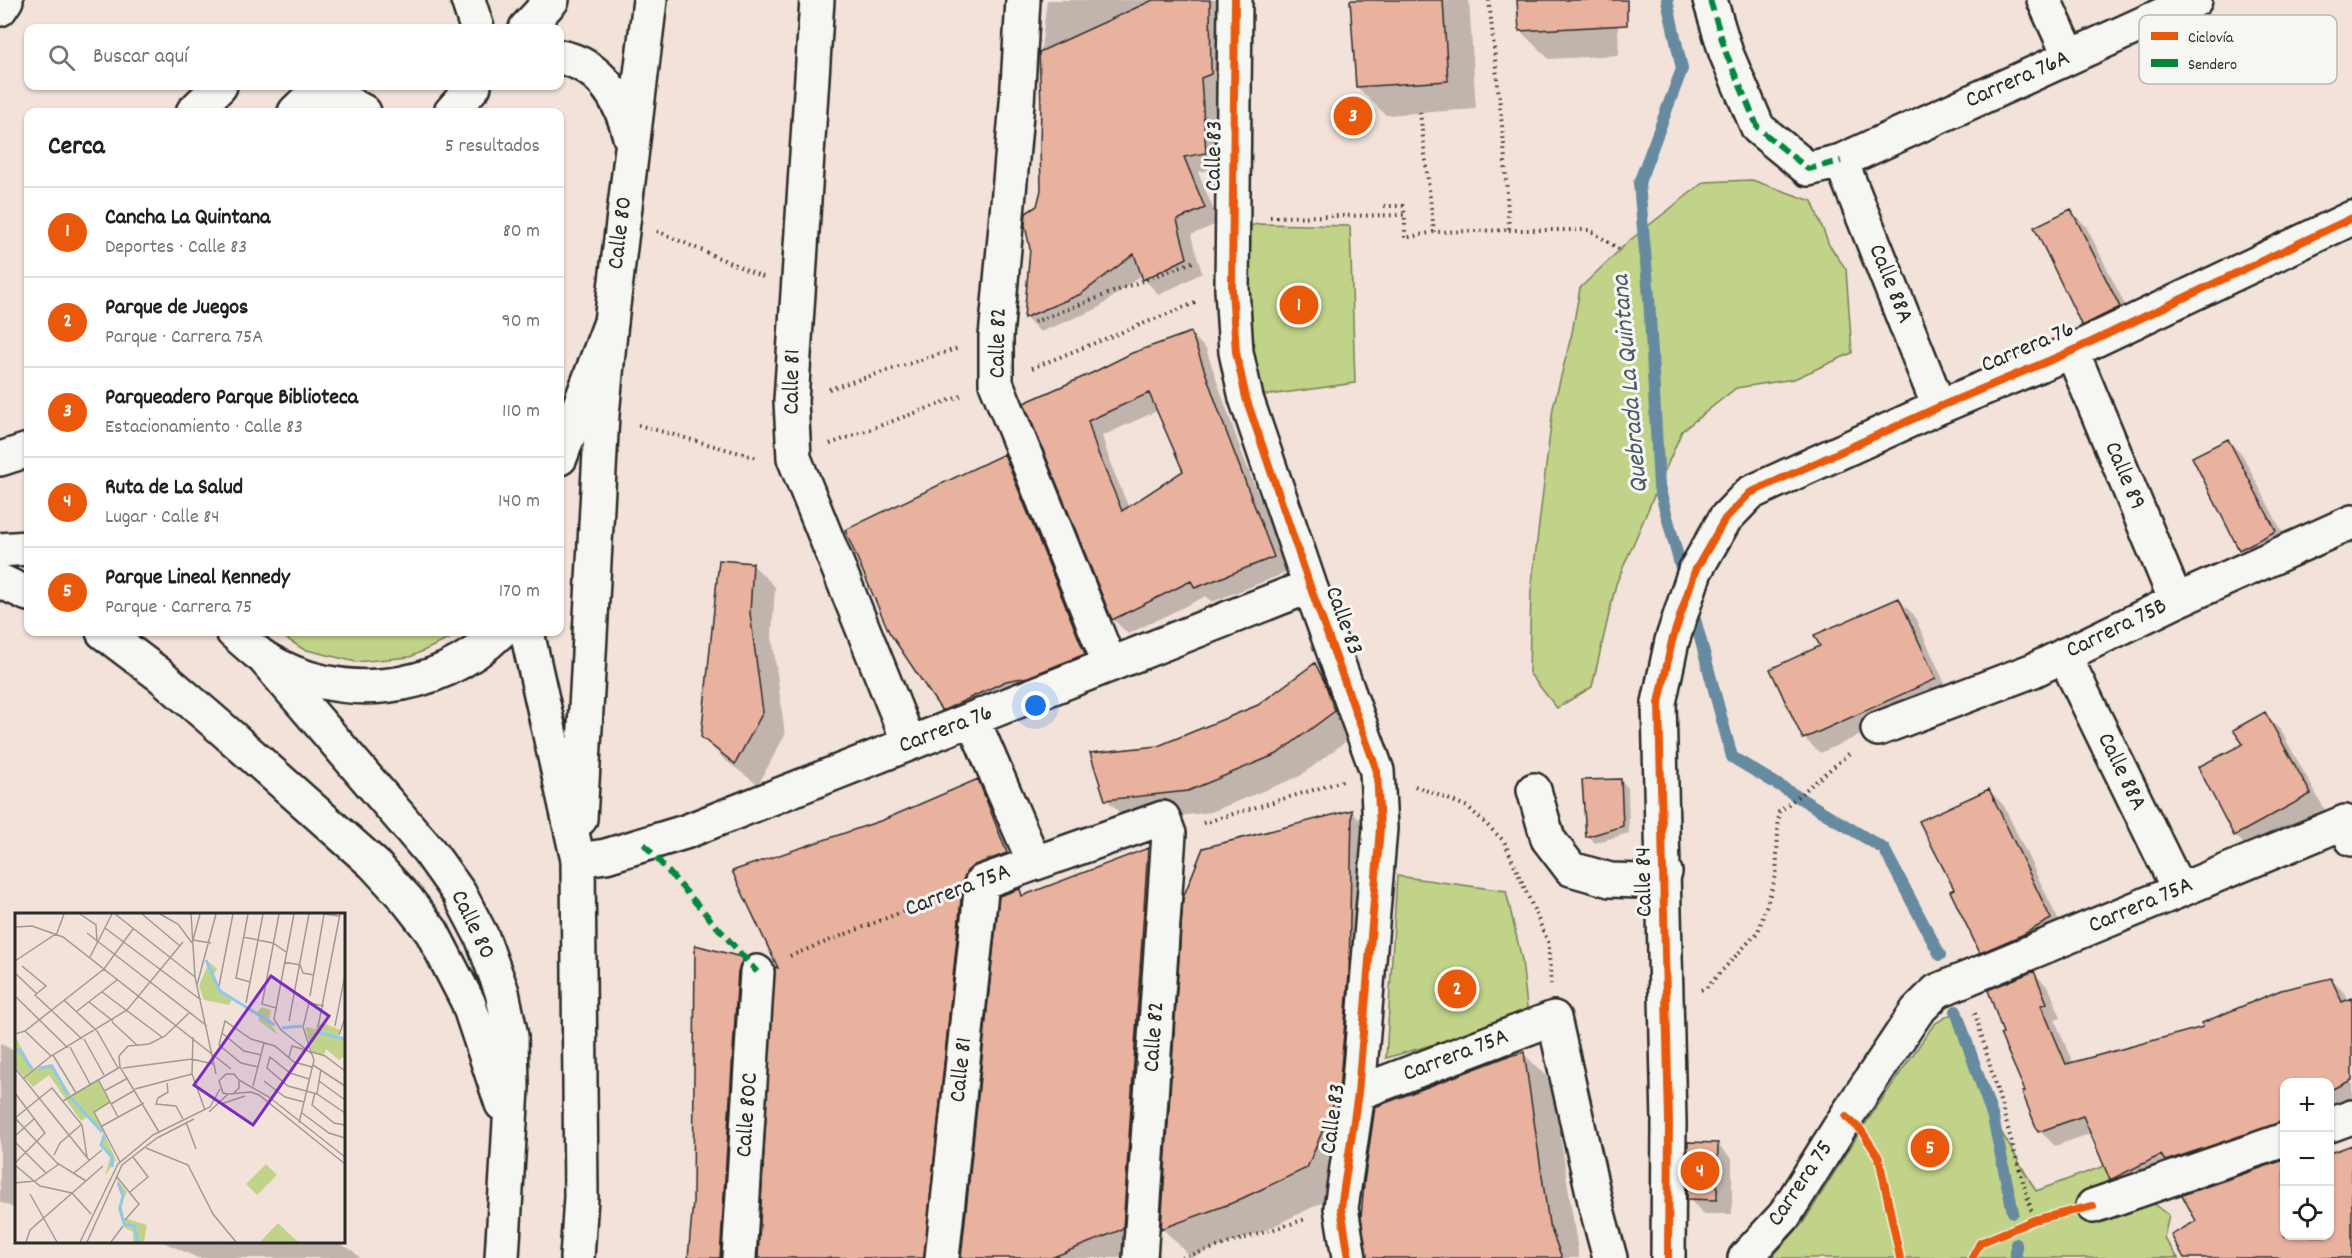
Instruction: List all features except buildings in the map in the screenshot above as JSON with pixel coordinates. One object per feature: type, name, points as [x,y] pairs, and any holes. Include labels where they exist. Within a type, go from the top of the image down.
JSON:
[{"type":"street","points":[[0,9],[6,0]]},
{"type":"street","points":[[468,0],[476,24]]},
{"type":"street","points":[[530,24],[552,0]]},
{"type":"street","name":"Calle 80","points":[[564,447],[611,322],[650,0]]},
{"type":"street","name":"Calle 81","points":[[817,0],[796,292],[791,401],[794,458],[909,743]]},
{"type":"street","name":"Calle 82","points":[[1023,0],[1017,103],[996,337],[996,382],[1110,665]]},
{"type":"street","name":"Calle 83","points":[[1235,0],[1232,289],[1236,352],[1246,398],[1310,586],[1377,771],[1380,828],[1358,1094],[1341,1208],[1349,1258]]},
{"type":"street","name":"Carrera 76A","points":[[1710,0],[1726,53],[1758,128],[1808,169],[1841,161],[2139,26]]},
{"type":"street","points":[[2044,0],[2070,57]]},
{"type":"street","name":"Carrera 76A","points":[[2162,15],[2195,0]]},
{"type":"street","points":[[564,58],[592,71],[612,91],[625,114],[631,141],[630,153]]},
{"type":"street","points":[[196,108],[216,90]]},
{"type":"street","points":[[299,108],[316,90]]},
{"type":"street","points":[[324,90],[356,108]]},
{"type":"street","points":[[455,108],[470,90]]},
{"type":"street","name":"Calle 88A","points":[[1841,161],[1939,407]]},
{"type":"street","name":"Carrera 76","points":[[1725,519],[1750,493],[1939,407],[2072,351],[2352,218]]},
{"type":"street","points":[[577,1258],[581,1197],[578,860],[602,415],[611,322]]},
{"type":"street","name":"Calle 89","points":[[2072,351],[2176,601]]},
{"type":"street","name":"Calle 84","points":[[1668,1258],[1669,1122],[1665,1000],[1665,872],[1659,703],[1672,641],[1695,571],[1725,519]]},
{"type":"street","name":"Carrera 75B","points":[[1878,729],[2034,670],[2176,601],[2352,522]]},
{"type":"street","points":[[0,550],[24,548]]},
{"type":"street","points":[[0,581],[24,592]]},
{"type":"street","name":"Carrera 76","points":[[578,860],[606,856],[685,832],[1310,586]]},
{"type":"street","points":[[108,636],[160,675],[228,734],[374,864],[407,900],[432,932],[468,1002],[510,1129]]},
{"type":"street","points":[[237,636],[263,657],[296,674],[331,685],[367,688],[403,684],[438,673],[470,656],[495,636]]},
{"type":"street","points":[[528,636],[578,860]]},
{"type":"street","name":"Calle 88A","points":[[2064,654],[2179,890]]},
{"type":"street","name":"Calle 80","points":[[263,657],[429,851],[459,893],[482,937],[502,992],[511,1036],[510,1129],[502,1258]]},
{"type":"street","points":[[973,720],[1034,862]]},
{"type":"street","points":[[1534,790],[1548,839],[1571,869],[1610,880],[1640,881],[1665,872]]},
{"type":"street","name":"Calle 82","points":[[1140,1258],[1166,826]]},
{"type":"street","name":"Carrera 75A","points":[[982,882],[1034,862],[1166,826]]},
{"type":"street","name":"Carrera 75A","points":[[1951,985],[2179,890],[2348,830]]},
{"type":"street","name":"Calle 81","points":[[942,1258],[982,882]]},
{"type":"street","name":"Calle 80C","points":[[738,1258],[757,972]]},
{"type":"street","name":"Carrera 75","points":[[1745,1258],[1784,1216],[1846,1117],[1917,1011],[1951,985]]},
{"type":"street","points":[[1554,1018],[1596,1206],[1610,1258]]},
{"type":"street","name":"Carrera 75A","points":[[1358,1094],[1554,1018]]},
{"type":"street","points":[[2334,1124],[2352,1117]]},
{"type":"street","points":[[2093,1206],[2280,1141]]},
{"type":"path","points":[[1489,0],[1504,145],[1509,230]]},
{"type":"path","points":[[1420,112],[1434,232]]},
{"type":"path","points":[[1384,206],[1402,206],[1405,215],[1405,238],[1434,232],[1590,230],[1620,250]]},
{"type":"path","points":[[1233,217],[1405,215]]},
{"type":"path","points":[[623,216],[796,292]]},
{"type":"path","points":[[602,415],[799,470]]},
{"type":"path","points":[[1665,1000],[1707,988],[1758,932],[1776,876],[1779,812],[1878,729]]},
{"type":"path","points":[[1166,826],[1377,771],[1468,807],[1504,841],[1548,942],[1554,1018]]},
{"type":"path","points":[[1951,985],[2034,1220]]},
{"type":"path","points":[[2023,1225],[2034,1220],[2093,1206]]},
{"type":"path","points":[[1182,1258],[1341,1208]]},
{"type":"green space","points":[[1752,180],[1812,201],[1829,245],[1846,269],[1852,353],[1794,379],[1736,388],[1682,431],[1616,584],[1592,687],[1557,708],[1529,673],[1531,591],[1553,408],[1572,333],[1580,288],[1629,241],[1704,182]]},
{"type":"green space","points":[[1258,224],[1350,226],[1355,383],[1246,398],[1245,227]]},
{"type":"green space","points":[[282,636],[455,636],[410,657],[356,662],[303,649]]},
{"type":"green space","points":[[1397,876],[1506,891],[1522,960],[1528,1017],[1386,1058]]},
{"type":"green space","points":[[1956,1011],[1993,1118],[2036,1191],[2104,1166],[2169,1215],[2164,1238],[2178,1258],[1771,1258],[1803,1223],[1861,1130],[1934,1024]]},
{"type":"waterway","name":"Quebrada La Quintana","points":[[1667,0],[1682,69],[1639,183],[1649,297],[1659,487],[1684,579]]},
{"type":"waterway","name":"Quebrada La Quintana","points":[[1692,608],[1732,757],[1884,849],[1940,955]]},
{"type":"waterway","name":"Quebrada La Quintana","points":[[1956,1011],[1993,1118],[2013,1212]]},
{"type":"waterway","name":"Quebrada La Quintana","points":[[2016,1244],[2016,1258]]},
{"type":"marked path","points":[[1710,0],[1726,53],[1758,128],[1808,169],[1841,161]]},
{"type":"marked path","points":[[644,844],[757,972]]},
{"type":"cycle path","points":[[1235,0],[1232,289],[1236,352],[1246,398],[1310,586],[1377,771],[1380,828],[1358,1093],[1341,1208],[1349,1258]]},
{"type":"cycle path","points":[[1668,1258],[1669,1121],[1659,703],[1672,641],[1695,571],[1725,519],[1750,493],[1939,407],[2072,351],[2352,218]]},
{"type":"cycle path","points":[[1846,1117],[1861,1130],[1879,1158],[1900,1258]]},
{"type":"cycle path","points":[[1972,1258],[1980,1243],[2034,1220],[2093,1206]]},
{"type":"place","name":"Parqueadero Parque Biblioteca","points":[[1353,116]]},
{"type":"place","name":"Cancha La Quintana","points":[[1299,305]]},
{"type":"place","name":"Parque de Juegos","points":[[1457,989]]},
{"type":"place","name":"Parque Lineal Kennedy","points":[[1930,1148]]},
{"type":"place","name":"Ruta de La Salud","points":[[1700,1171]]}]
